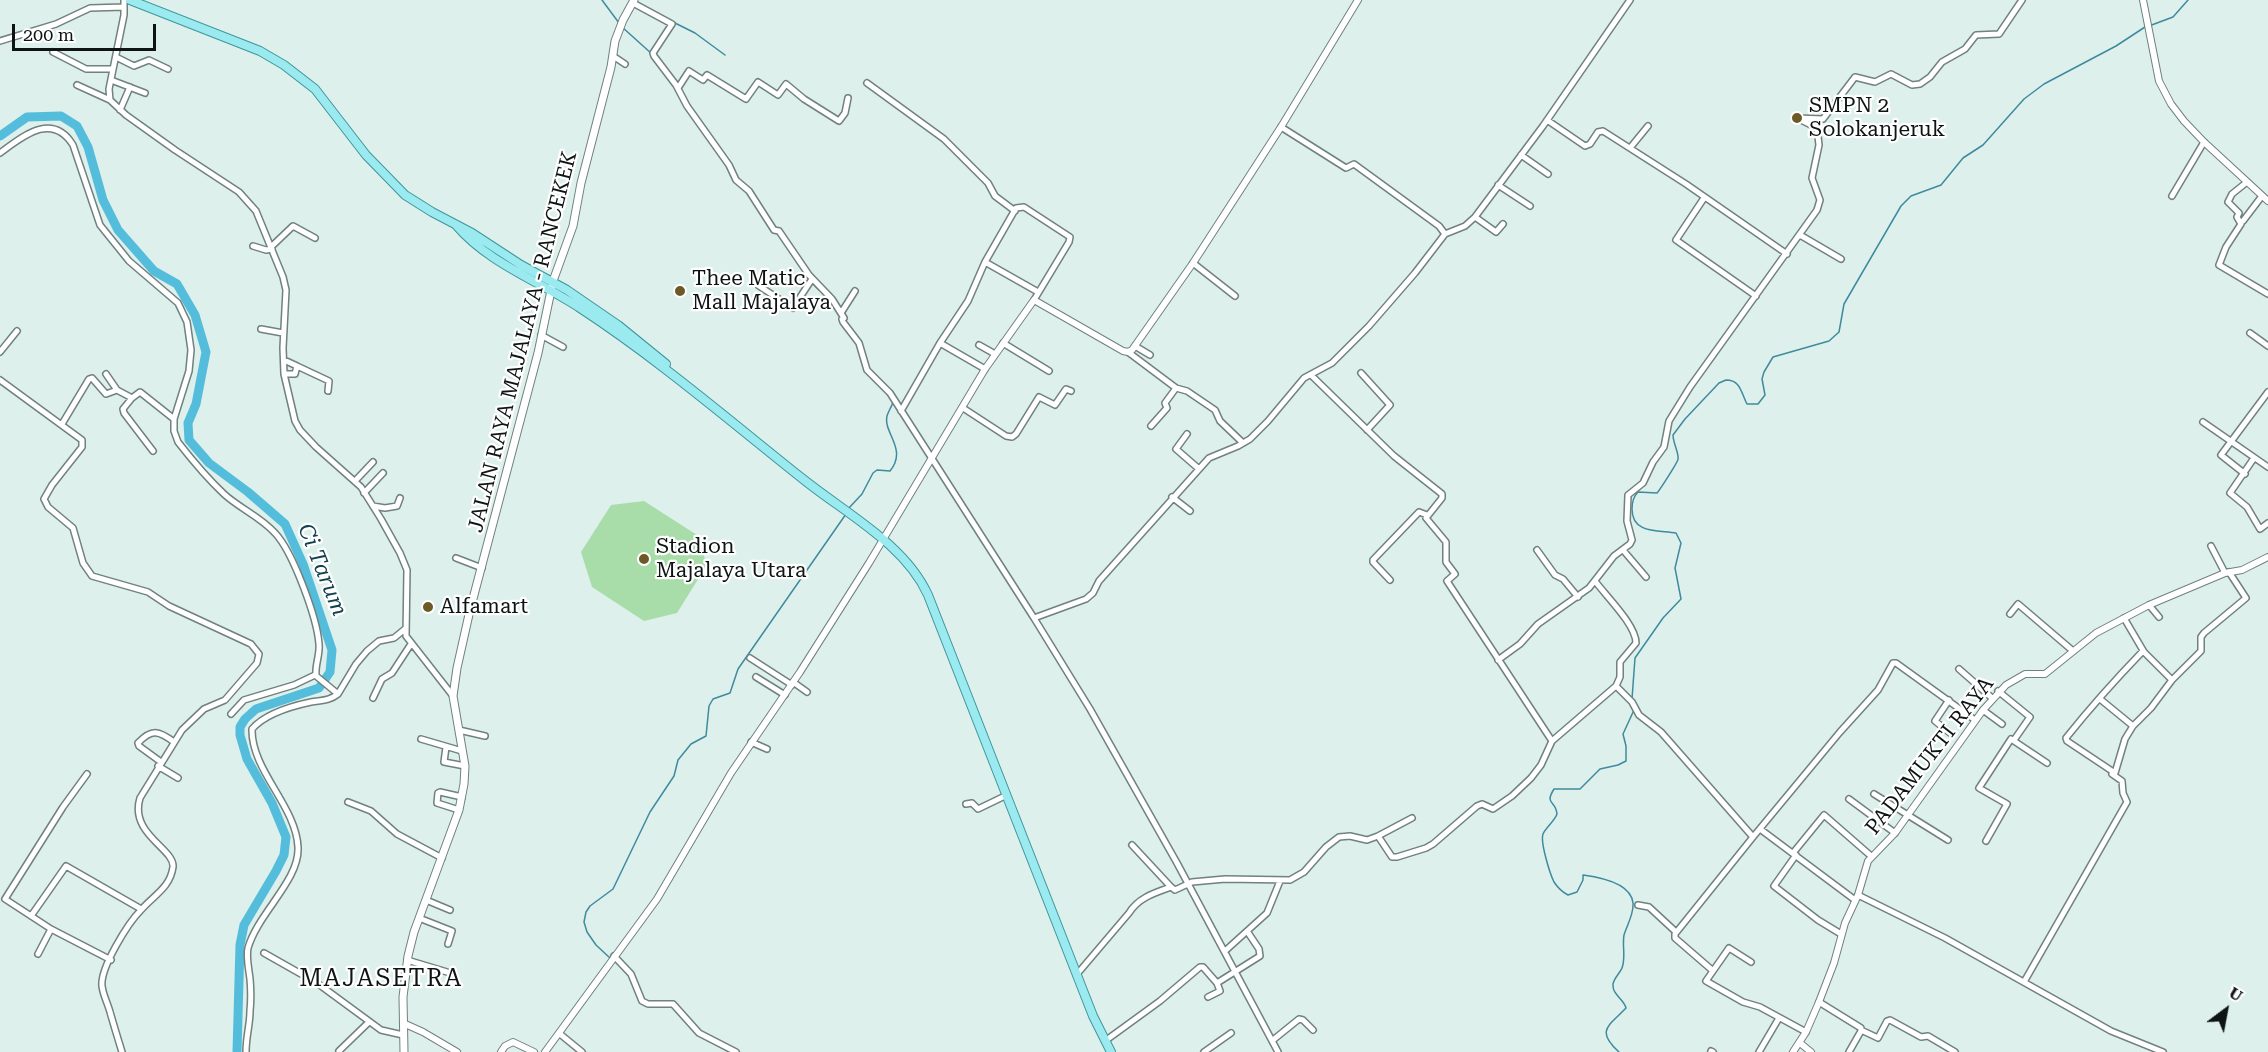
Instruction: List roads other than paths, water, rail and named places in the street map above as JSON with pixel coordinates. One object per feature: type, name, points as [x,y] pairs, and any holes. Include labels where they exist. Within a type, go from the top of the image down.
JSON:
[{"type":"main road","points":[[130,0],[260,51],[307,82],[381,172],[405,195],[472,233],[520,265],[553,281],[618,325],[845,507],[855,518]]},
{"type":"main road","name":"JALAN RAYA MAJALAYA - RANCEKEK","points":[[404,1052],[403,1023],[407,960],[418,918],[442,858],[462,797],[465,766],[453,696],[455,675],[553,281],[573,226],[581,183],[619,30],[633,1]]},
{"type":"main road","points":[[456,225],[484,250],[605,324],[826,498],[883,540],[907,563],[924,586],[1111,1052]]},
{"type":"street","points":[[110,100],[124,0]]},
{"type":"street","points":[[1128,352],[1135,346],[1193,262],[1317,71],[1358,0]]},
{"type":"street","points":[[1034,618],[1086,599],[1093,593],[1099,581],[1199,468],[1215,454],[1243,443],[1268,421],[1304,378],[1332,363],[1369,327],[1445,234],[1465,226],[1475,217],[1547,120],[1630,0]]},
{"type":"street","points":[[1498,660],[1520,644],[1538,624],[1578,597],[1632,540],[1627,521],[1628,495],[1643,483],[1653,462],[1664,447],[1670,421],[1690,387],[1820,205],[1821,200],[1812,178],[1819,145],[1818,128],[1797,118],[1823,119],[1855,77],[1875,82],[1891,74],[1912,85],[1920,84],[1933,75],[1942,62],[1965,49],[1976,35],[1999,34],[2022,0]]},
{"type":"street","points":[[2143,0],[2161,87],[2177,113],[2204,142],[2266,198],[2243,221]]},
{"type":"street","points":[[633,1],[672,24],[653,54],[729,165],[736,180],[749,191],[774,231],[779,231],[810,282],[841,313],[843,322],[859,344],[867,370],[890,393],[1034,618],[1090,709],[1237,972],[1278,1052]]},
{"type":"street","points":[[0,40],[56,24],[90,8],[124,7]]},
{"type":"street","points":[[53,52],[86,69],[113,69]]},
{"type":"street","points":[[613,56],[625,64]]},
{"type":"street","points":[[116,57],[134,66],[149,60],[168,69]]},
{"type":"street","points":[[678,88],[689,71],[703,80],[707,75],[746,99],[758,82],[778,95],[788,85],[804,99],[839,121],[844,114],[848,98]]},
{"type":"street","points":[[111,80],[145,93]]},
{"type":"street","points":[[867,83],[944,139],[988,183],[995,195],[1015,211]]},
{"type":"street","points":[[77,85],[110,100],[120,110],[175,150],[246,198],[261,219],[286,290],[284,374],[294,418],[300,430],[355,481],[373,506],[400,553],[407,570],[406,636],[453,696]]},
{"type":"street","points":[[120,110],[130,87]]},
{"type":"street","points":[[1547,120],[1585,146],[1590,144],[1595,135],[1601,131],[1630,148],[1787,254]]},
{"type":"street","points":[[1630,148],[1648,126]]},
{"type":"street","points":[[1281,127],[1343,166],[1348,168],[1354,164],[1440,227],[1445,234]]},
{"type":"street","points":[[0,153],[34,130],[55,129],[67,136],[73,145],[99,225],[129,261],[178,303],[188,322],[191,350],[189,371],[174,419],[174,431],[178,442],[224,494],[268,526],[282,544],[301,580],[319,642],[320,656],[317,676]]},
{"type":"street","points":[[2172,196],[2204,142]]},
{"type":"street","points":[[1521,155],[1548,174]]},
{"type":"street","points":[[2247,182],[2232,194],[2228,202],[2239,213],[2236,217],[2241,224],[2226,247],[2219,265],[2268,294]]},
{"type":"street","points":[[1498,185],[1530,206]]},
{"type":"street","points":[[1704,198],[1676,240],[1756,296]]},
{"type":"street","points":[[545,1052],[657,899],[752,742],[793,684],[883,540],[985,369],[1034,300],[1070,237],[1024,207],[1016,208],[985,261],[968,301],[901,411]]},
{"type":"street","points":[[1475,217],[1496,232],[1503,224]]},
{"type":"street","points":[[253,246],[266,250],[271,248],[293,226],[315,238]]},
{"type":"street","points":[[1800,235],[1841,259]]},
{"type":"street","points":[[985,261],[1038,292]]},
{"type":"street","points":[[1193,262],[1235,296]]},
{"type":"street","points":[[759,286],[793,308],[810,282]]},
{"type":"street","points":[[841,313],[855,291]]},
{"type":"street","points":[[1034,300],[1100,339],[1128,352],[1176,388],[1187,391],[1215,410],[1220,421],[1243,443]]},
{"type":"street","points":[[261,329],[284,333]]},
{"type":"street","points":[[0,352],[17,331]]},
{"type":"street","points":[[2250,333],[2268,346]]},
{"type":"street","points":[[541,335],[563,347]]},
{"type":"street","points":[[1003,343],[1049,371]]},
{"type":"street","points":[[940,344],[985,369]]},
{"type":"street","points":[[979,345],[995,354]]},
{"type":"street","points":[[1135,346],[1150,355]]},
{"type":"street","points":[[284,360],[329,381],[328,391]]},
{"type":"street","points":[[284,374],[296,374],[297,366]]},
{"type":"street","points":[[1361,373],[1390,404],[1367,430]]},
{"type":"street","points":[[106,374],[117,390],[132,398]]},
{"type":"street","points":[[1311,375],[1394,456],[1441,492],[1442,498],[1427,515],[1426,520],[1446,542],[1447,563],[1455,574],[1447,582],[1552,741]]},
{"type":"street","points":[[62,424],[89,379],[93,379],[106,394],[117,390]]},
{"type":"street","points":[[0,380],[82,440],[82,446],[44,499],[48,507],[73,528],[83,563],[89,574],[99,579],[148,592],[169,606],[251,644],[259,654],[257,663],[225,700],[195,715],[174,742],[140,798],[138,810],[148,835],[171,857],[174,864],[166,886],[141,909],[126,929],[102,980],[102,987],[122,1052]]},
{"type":"street","points":[[1151,426],[1168,407],[1165,402],[1176,388]]},
{"type":"street","points":[[963,408],[1011,437],[1016,434],[1038,397],[1054,406],[1065,390],[1071,391]]},
{"type":"street","points":[[153,451],[123,409],[140,392],[174,419]]},
{"type":"street","points":[[2245,474],[2221,456],[2265,400],[2268,392]]},
{"type":"street","points":[[2204,422],[2268,467]]},
{"type":"street","points":[[1187,434],[1176,449],[1199,468]]},
{"type":"street","points":[[2254,458],[2230,494],[2254,515],[2253,520],[2259,528],[2268,523]]},
{"type":"street","points":[[355,481],[373,462]]},
{"type":"street","points":[[364,493],[383,473]]},
{"type":"street","points":[[1172,497],[1190,512]]},
{"type":"street","points":[[373,506],[385,508],[397,506],[400,498]]},
{"type":"street","points":[[1390,580],[1373,560],[1419,512],[1427,515]]},
{"type":"street","points":[[2112,773],[2116,772],[2125,739],[2133,726],[2151,708],[2172,680],[2201,651],[2201,638],[2204,633],[2246,598],[2227,573],[2211,546]]},
{"type":"street","points":[[1537,550],[1555,575],[1563,579],[1578,597]]},
{"type":"street","points":[[1623,550],[1646,577]]},
{"type":"street","name":"PADAMUKTI RAYA","points":[[1793,1052],[1800,1043],[1803,1031],[1819,1002],[1834,963],[1838,932],[1857,897],[1871,856],[1908,814],[1998,691],[2025,674],[2045,674],[2071,649],[2149,605],[2227,573],[2242,570],[2268,557]]},
{"type":"street","points":[[456,558],[482,568]]},
{"type":"street","points":[[1378,837],[1392,857],[1426,848],[1440,839],[1476,806],[1482,804],[1492,809],[1512,796],[1536,772],[1552,741],[1616,686],[1620,677],[1620,662],[1636,643],[1636,639],[1627,622],[1595,581]]},
{"type":"street","points":[[2010,614],[2018,604],[2071,649]]},
{"type":"street","points":[[2149,605],[2159,617]]},
{"type":"street","points":[[2124,618],[2144,652],[2172,680]]},
{"type":"street","points":[[246,1052],[246,1031],[250,1015],[247,951],[257,925],[294,869],[298,847],[289,818],[257,757],[252,740],[252,729],[267,717],[309,702],[330,700],[367,651],[379,641],[394,638],[405,629]]},
{"type":"street","points":[[373,698],[382,679],[392,673],[411,644]]},
{"type":"street","points":[[2024,982],[2127,802],[2122,793],[2122,781],[2066,738],[2088,709],[2144,652]]},
{"type":"street","points":[[750,658],[807,692]]},
{"type":"street","points":[[1712,970],[1675,938],[1676,932],[1840,732],[1878,690],[1893,663],[1975,720]]},
{"type":"street","points":[[1959,669],[1992,698]]},
{"type":"street","points":[[317,676],[337,693]]},
{"type":"street","points":[[231,714],[244,700],[317,676]]},
{"type":"street","points":[[756,677],[785,695]]},
{"type":"street","points":[[1616,686],[1632,702],[1639,715],[1661,732],[1753,837]]},
{"type":"street","points":[[1986,841],[2007,804],[1979,788],[2011,740],[2014,741],[2030,717],[1998,691]]},
{"type":"street","points":[[2100,699],[2133,726]]},
{"type":"street","points":[[1949,700],[1935,721],[1950,733]]},
{"type":"street","points":[[1983,710],[2002,724]]},
{"type":"street","points":[[459,730],[485,736]]},
{"type":"street","points":[[174,742],[162,734],[155,733],[146,735],[138,743],[178,778]]},
{"type":"street","points":[[421,739],[462,751]]},
{"type":"street","points":[[2014,741],[2047,763]]},
{"type":"street","points":[[752,742],[767,750]]},
{"type":"street","points":[[446,747],[444,762],[465,766]]},
{"type":"street","points":[[87,774],[63,807],[5,898],[51,929],[111,960]]},
{"type":"street","points":[[459,810],[436,803],[438,793],[462,797]]},
{"type":"street","points":[[1874,794],[1948,840]]},
{"type":"street","points":[[966,804],[972,803],[978,809],[1007,795]]},
{"type":"street","points":[[1849,799],[1893,831]]},
{"type":"street","points":[[348,802],[371,811],[397,834],[442,858]]},
{"type":"street","points":[[1838,932],[1774,886],[1794,854],[1824,815],[1871,856]]},
{"type":"street","points":[[1132,845],[1175,890],[1192,882],[1225,879],[1280,881],[1290,880],[1304,872],[1326,847],[1339,837],[1350,836],[1367,840],[1378,837],[1412,818]]},
{"type":"street","points":[[1760,829],[1857,897],[1946,938],[2111,1031],[2163,1052]]},
{"type":"street","points":[[31,916],[66,866],[141,909]]},
{"type":"street","points":[[1225,951],[1268,913],[1280,881]]},
{"type":"street","points":[[1078,973],[1135,903],[1171,887]]},
{"type":"street","points":[[426,900],[450,910]]},
{"type":"street","points":[[1638,905],[1649,907],[1676,932]]},
{"type":"street","points":[[418,918],[452,932],[448,944]]},
{"type":"street","points":[[38,954],[51,929]]},
{"type":"street","points":[[1217,984],[1260,956],[1259,949],[1247,931]]},
{"type":"street","points":[[1751,962],[1730,948],[1706,981],[1743,1002],[1760,1006],[1803,1031]]},
{"type":"street","points":[[264,954],[317,983],[381,1030],[403,1035]]},
{"type":"street","points":[[612,959],[628,969],[642,1000],[648,1004],[673,1004],[699,1033],[736,1052]]},
{"type":"street","points":[[407,960],[447,972]]},
{"type":"street","points":[[1105,1041],[1160,1001],[1200,967],[1203,967],[1220,991],[1208,997]]},
{"type":"street","points":[[1819,1002],[1861,1030],[1878,1038],[1887,1021],[1890,1020],[1921,1037],[1927,1036],[1955,1052]]},
{"type":"street","points":[[1759,1052],[1779,1017]]},
{"type":"street","points":[[1273,1040],[1299,1019],[1313,1030]]},
{"type":"street","points":[[339,1051],[369,1022]]},
{"type":"street","points":[[403,1023],[457,1052]]},
{"type":"street","points":[[1849,1052],[1861,1030]]},
{"type":"street","points":[[1204,1052],[1231,1033]]},
{"type":"street","points":[[560,1034],[582,1052]]},
{"type":"street","points":[[501,1052],[505,1046],[513,1042],[534,1052]]},
{"type":"street","points":[[1800,1043],[1811,1052]]},
{"type":"waterway","points":[[602,0],[619,23]]},
{"type":"waterway","points":[[2149,26],[2173,17],[2188,0]]},
{"type":"waterway","points":[[674,24],[695,33],[725,55]]},
{"type":"waterway","points":[[622,27],[652,54]]},
{"type":"waterway","points":[[1632,699],[1635,658],[1663,618],[1681,599],[1675,568],[1681,543],[1676,533],[1654,531],[1636,523],[1633,517],[1633,502],[1638,492],[1657,493],[1675,465],[1678,454],[1673,435],[1685,419],[1719,383],[1726,380],[1738,385],[1747,404],[1758,404],[1765,395],[1762,379],[1764,372],[1773,357],[1829,341],[1839,332],[1844,304],[1901,206],[1911,196],[1941,185],[1963,158],[1983,145],[2024,99],[2044,84],[2116,46],[2145,27]]},
{"type":"waterway","name":"Ci Tarum","points":[[0,136],[27,117],[61,116],[77,126],[88,147],[103,200],[118,230],[154,271],[177,284],[195,315],[206,352],[196,404],[188,423],[189,440],[209,463],[285,524],[303,564],[332,650],[330,672],[319,688],[256,709],[240,727],[247,759],[272,803],[286,837],[284,855],[244,925],[240,945],[237,1052]]},
{"type":"waterway","points":[[800,266],[809,279]]},
{"type":"waterway","points":[[812,283],[819,290]]},
{"type":"waterway","points":[[848,509],[862,494],[873,473],[877,470],[890,471],[895,463],[896,448],[887,422],[893,402]]},
{"type":"waterway","points":[[610,958],[596,945],[587,932],[584,922],[586,912],[590,906],[613,889],[650,812],[674,776],[678,760],[691,744],[706,736],[709,706],[713,699],[730,693],[738,669],[846,514]]},
{"type":"waterway","points":[[1619,1052],[1612,1045],[1606,1033],[1610,1024],[1626,1008],[1614,991],[1613,984],[1623,964],[1624,935],[1633,907],[1631,896],[1613,882],[1583,875],[1577,892],[1568,895],[1564,893],[1552,878],[1542,838],[1544,831],[1557,814],[1550,800],[1554,789],[1580,789],[1600,769],[1626,761],[1623,734],[1634,710]]},
{"type":"place","name":"SMPN 2 Solokanjeruk","points":[[1797,118]]},
{"type":"place","name":"Thee Matic Mall Majalaya","points":[[680,291]]},
{"type":"place","name":"Stadion Majalaya Utara","points":[[644,559]]},
{"type":"place","name":"Alfamart","points":[[428,607]]},
{"type":"district","name":"MAJASETRA","points":[[381,979]]}]
